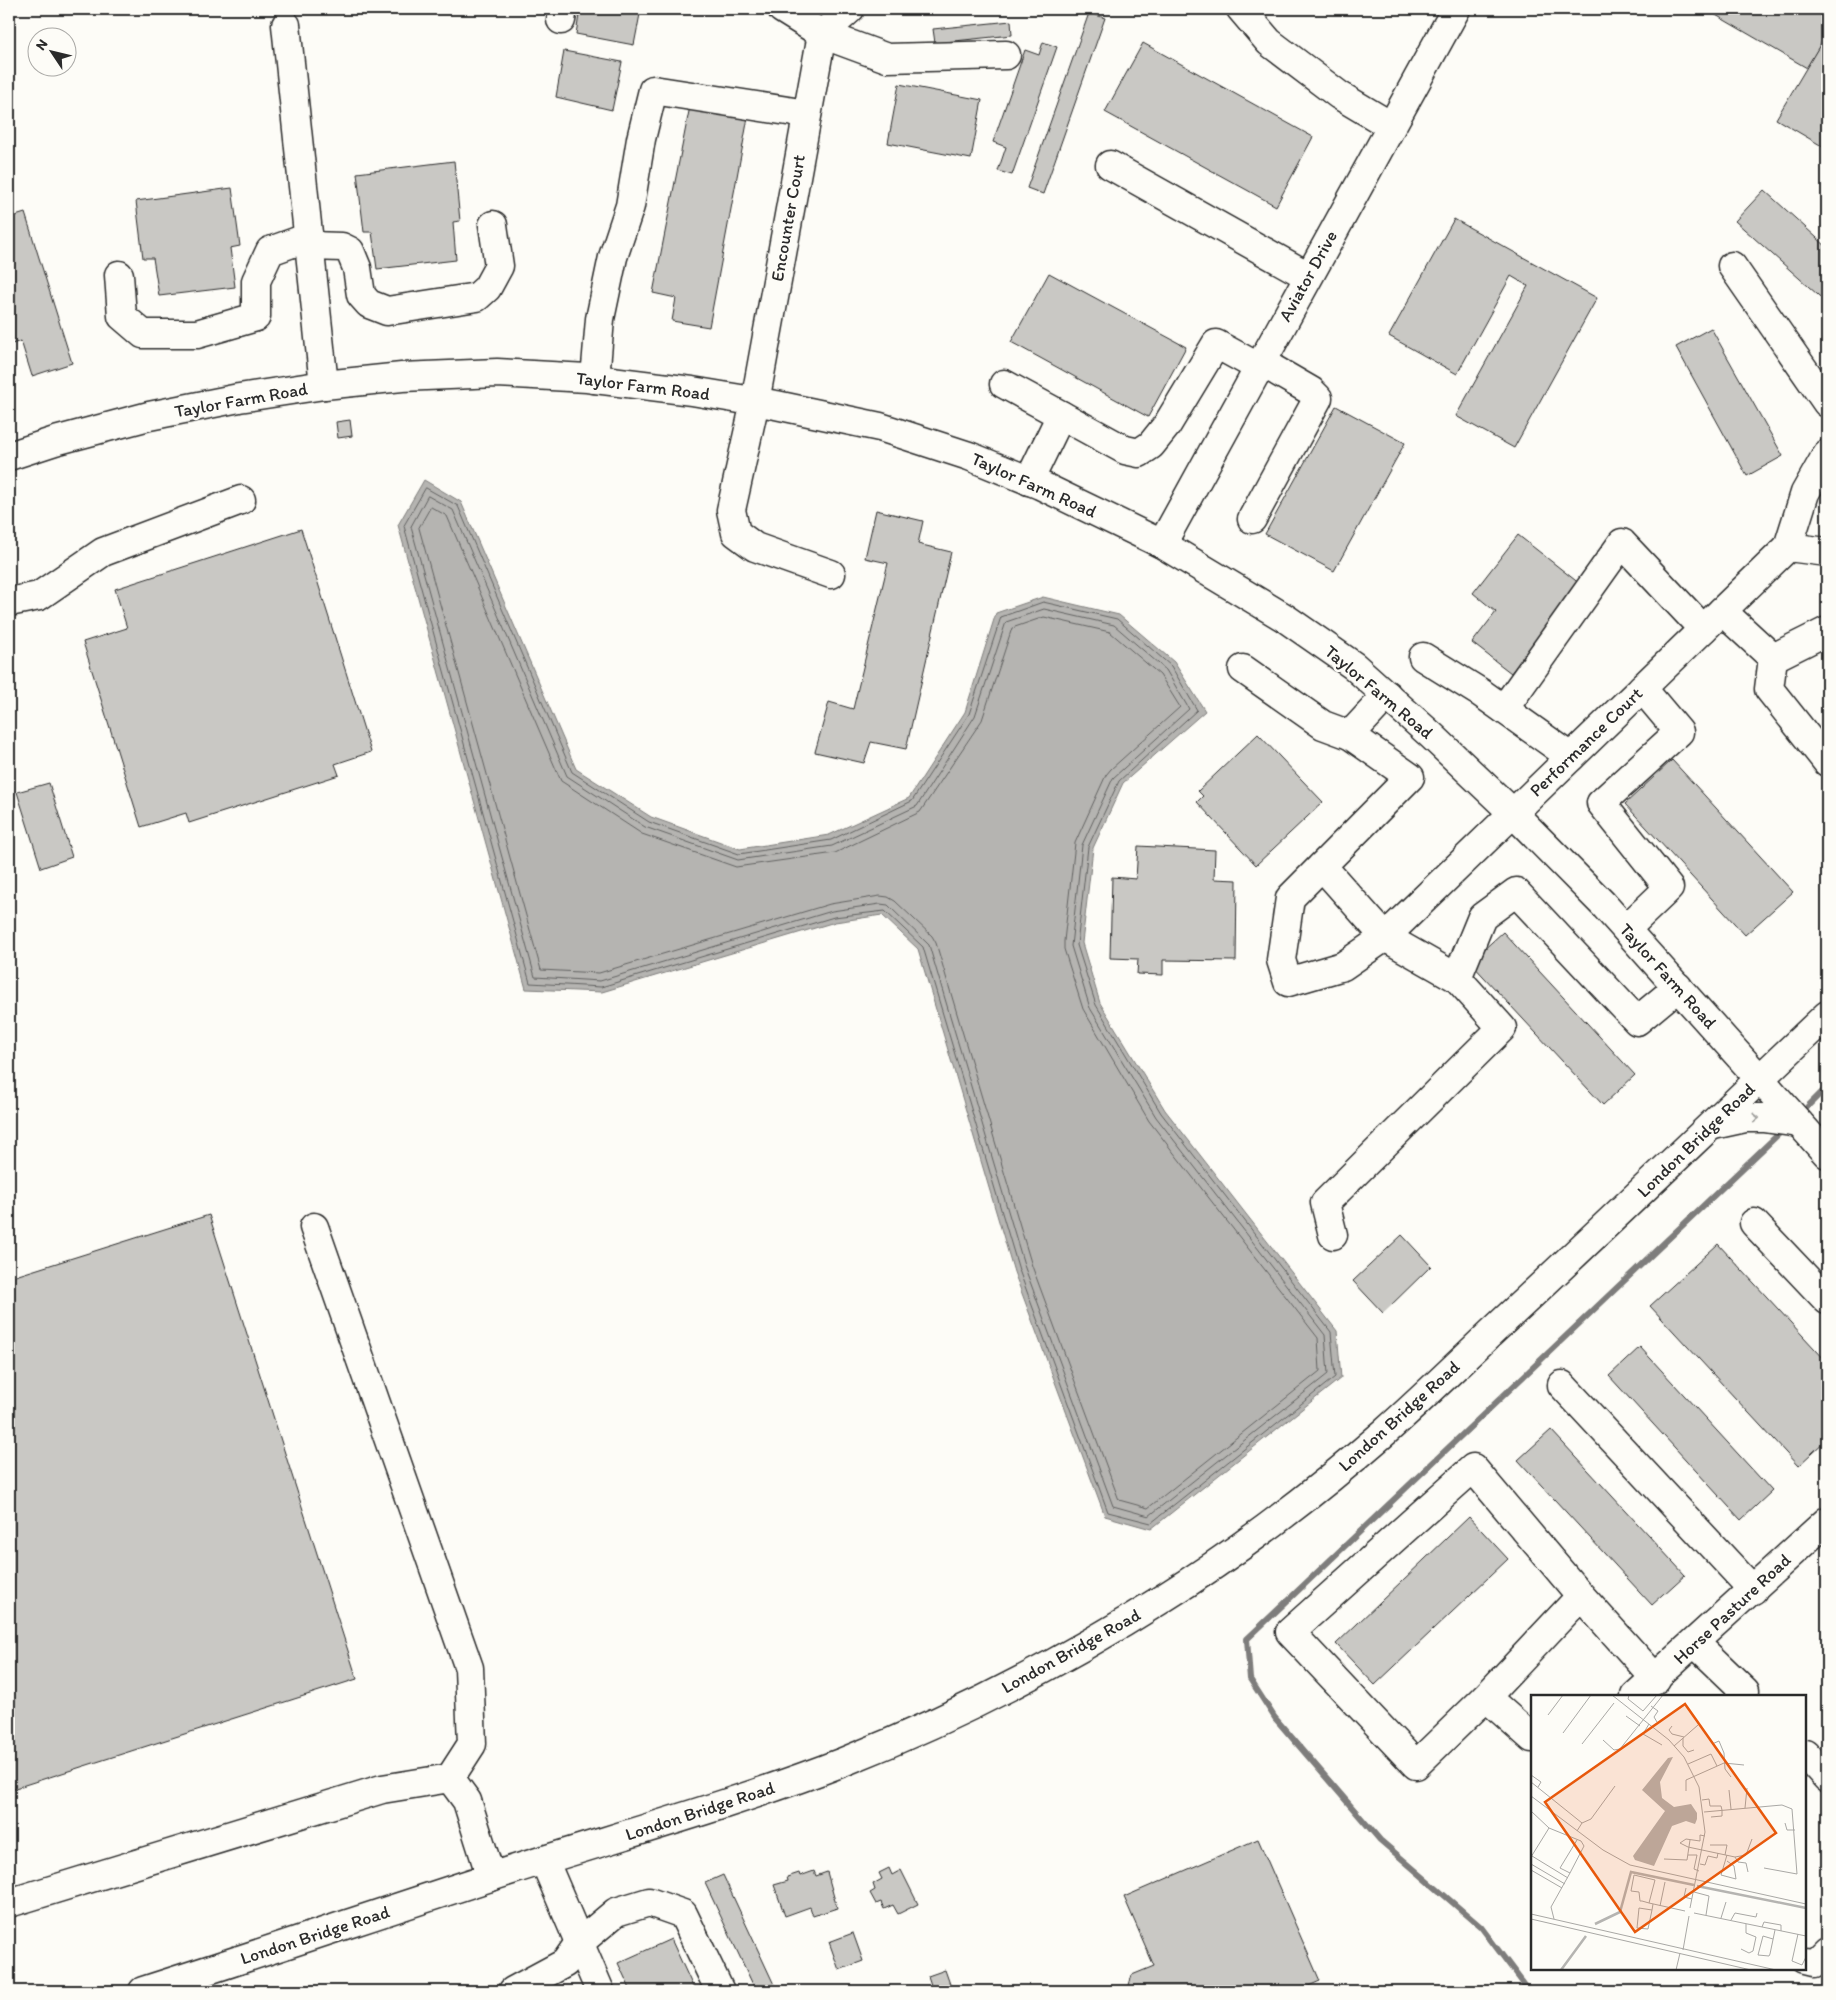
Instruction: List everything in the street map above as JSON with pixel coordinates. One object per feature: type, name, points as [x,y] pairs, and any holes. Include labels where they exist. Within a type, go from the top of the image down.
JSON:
[{"type":"street","points":[[782,9],[822,34],[887,58],[1006,55]]},
{"type":"street","points":[[822,34],[850,9]]},
{"type":"street","points":[[1241,9],[1269,42],[1340,94],[1391,126]]},
{"type":"street","name":"Aviator Drive","points":[[1162,544],[1456,9]]},
{"type":"street","points":[[286,25],[324,385]]},
{"type":"street","name":"Encounter Court","points":[[822,34],[755,402],[731,510],[736,533],[755,548],[831,574]]},
{"type":"street","points":[[595,380],[600,319],[612,258],[630,206],[653,90],[807,114]]},
{"type":"street","points":[[1110,165],[1308,276]]},
{"type":"street","points":[[119,275],[122,316],[143,334],[197,334],[256,317],[256,280],[270,251],[309,242],[342,247],[350,251],[357,268],[361,295],[369,304],[387,311],[477,297],[487,288],[499,266],[494,225]]},
{"type":"street","points":[[1732,266],[1827,403]]},
{"type":"street","points":[[1004,384],[1125,450],[1139,454],[1152,445],[1167,425],[1216,344],[1260,364],[1311,391],[1318,398],[1252,519]]},
{"type":"street","name":"Taylor Farm Road","points":[[9,456],[55,441],[150,416],[238,398],[324,385],[402,377],[497,373],[595,380],[692,391],[755,402],[880,427],[969,456],[1029,481],[1162,544],[1285,618],[1354,666],[1513,813],[1626,929],[1827,1154]]},
{"type":"street","points":[[1029,481],[1061,415]]},
{"type":"street","points":[[1827,454],[1805,493],[1788,547],[1827,552]]},
{"type":"street","points":[[9,602],[39,596],[103,552],[241,500]]},
{"type":"street","points":[[1504,709],[1622,544],[1713,620],[1773,658]]},
{"type":"street","name":"Performance Court","points":[[1322,866],[1290,898],[1281,960],[1288,982],[1343,966],[1384,937],[1788,547]]},
{"type":"street","points":[[1773,658],[1827,631]]},
{"type":"street","points":[[1423,657],[1504,709],[1571,757]]},
{"type":"street","points":[[1773,658],[1769,688],[1827,762]]},
{"type":"street","points":[[1243,670],[1323,725],[1350,735],[1410,777],[1322,866],[1384,937],[1457,978],[1502,1028],[1325,1203],[1333,1235]]},
{"type":"street","points":[[1626,929],[1669,888],[1601,803],[1679,732],[1642,688]]},
{"type":"street","points":[[1350,735],[1387,695]]},
{"type":"street","points":[[1457,978],[1482,917],[1516,892],[1637,1021],[1678,987]]},
{"type":"street","name":"London Bridge Road","points":[[142,1991],[491,1877],[779,1786],[882,1746],[990,1697],[1096,1640],[1166,1597],[1234,1551],[1299,1504],[1386,1431],[1713,1125],[1827,1015]]},
{"type":"street","points":[[1713,1125],[1754,1118],[1799,1123]]},
{"type":"street","points":[[1754,1223],[1827,1301]]},
{"type":"street","points":[[9,1903],[382,1790],[450,1778],[472,1744],[469,1668],[314,1227]]},
{"type":"street","points":[[1562,1385],[1753,1590]]},
{"type":"street","points":[[1581,1596],[1486,1697],[1416,1765],[1290,1632],[1473,1468],[1581,1596],[1656,1679]]},
{"type":"street","name":"Horse Pasture Road","points":[[1636,1695],[1827,1521]]},
{"type":"street","points":[[1695,1643],[1745,1695]]},
{"type":"street","points":[[1486,1697],[1531,1737]]},
{"type":"street","points":[[1806,1755],[1827,1778]]},
{"type":"street","points":[[450,1778],[467,1801],[491,1877]]},
{"type":"street","points":[[544,1860],[600,1991]]},
{"type":"street","points":[[513,1991],[565,1962],[579,1943],[616,1912],[649,1902],[683,1914],[720,1991]]},
{"type":"street","points":[[1806,1961],[1813,1963],[1827,1949]]},
{"type":"water","points":[[424,480],[461,502],[576,769],[651,817],[740,849],[829,835],[909,798],[965,712],[996,613],[1043,597],[1119,615],[1174,662],[1205,711],[1123,783],[1093,848],[1082,943],[1100,1003],[1165,1110],[1337,1331],[1341,1378],[1151,1529],[1105,1516],[1014,1272],[918,949],[882,915],[835,922],[602,992],[526,989],[398,525]]},
{"type":"building","points":[[580,9],[641,9],[634,45],[576,34]]},
{"type":"building","points":[[1717,9],[1827,9],[1827,33],[1807,68],[1714,14]]},
{"type":"building","points":[[1089,13],[1105,18],[1043,194],[1027,188]]},
{"type":"building","points":[[1011,21],[1012,35],[935,43],[933,29]]},
{"type":"building","points":[[1827,33],[1827,149],[1776,119]]},
{"type":"building","points":[[1043,42],[1057,47],[1012,175],[998,171],[1006,147],[993,142],[1025,50],[1039,55]]},
{"type":"building","points":[[1143,43],[1313,137],[1276,206],[1105,112]]},
{"type":"building","points":[[564,51],[622,62],[612,110],[556,97]]},
{"type":"building","points":[[899,84],[982,100],[971,159],[888,143]]},
{"type":"building","points":[[691,101],[749,112],[709,327],[672,321],[676,298],[653,293]]},
{"type":"building","points":[[454,161],[460,221],[453,222],[456,260],[377,269],[372,232],[364,232],[357,173]]},
{"type":"building","points":[[232,188],[240,246],[230,248],[235,287],[159,296],[153,258],[143,258],[136,201]]},
{"type":"building","points":[[1764,190],[1827,247],[1827,303],[1735,221]]},
{"type":"building","points":[[25,213],[72,363],[32,376],[21,341],[9,345],[9,218]]},
{"type":"building","points":[[1454,219],[1597,298],[1514,448],[1456,416],[1528,286],[1511,276],[1457,374],[1389,336]]},
{"type":"building","points":[[1049,273],[1186,347],[1148,417],[1011,342]]},
{"type":"building","points":[[1711,328],[1783,456],[1747,476],[1676,347]]},
{"type":"building","points":[[1336,406],[1405,443],[1334,571],[1265,534]]},
{"type":"building","points":[[350,420],[352,436],[338,438],[336,422]]},
{"type":"building","points":[[876,510],[923,521],[918,544],[951,552],[906,749],[871,742],[864,763],[815,752],[829,702],[853,709],[888,563],[865,558]]},
{"type":"building","points":[[301,529],[371,752],[335,764],[339,775],[189,823],[186,813],[141,827],[83,642],[127,628],[115,589]]},
{"type":"building","points":[[1518,535],[1580,584],[1511,673],[1472,643],[1496,612],[1473,593]]},
{"type":"building","points":[[1258,734],[1323,802],[1256,865],[1197,802],[1203,796],[1198,791]]},
{"type":"building","points":[[1672,760],[1793,892],[1745,935],[1625,804]]},
{"type":"building","points":[[49,783],[72,857],[41,868],[17,792]]},
{"type":"building","points":[[1138,846],[1215,850],[1214,879],[1237,880],[1236,961],[1163,960],[1163,975],[1137,974],[1138,959],[1110,958],[1112,877],[1136,879]]},
{"type":"building","points":[[1503,932],[1635,1075],[1603,1105],[1470,962]]},
{"type":"building","points":[[209,1215],[357,1679],[9,1790],[9,1278]]},
{"type":"building","points":[[1402,1235],[1431,1266],[1383,1313],[1353,1281]]},
{"type":"building","points":[[1718,1244],[1827,1362],[1827,1439],[1798,1466],[1650,1306]]},
{"type":"building","points":[[1640,1347],[1772,1491],[1741,1520],[1609,1376]]},
{"type":"building","points":[[1551,1430],[1685,1575],[1652,1605],[1518,1460]]},
{"type":"building","points":[[1469,1517],[1508,1559],[1375,1685],[1336,1644]]},
{"type":"building","points":[[1258,1839],[1320,1981],[1297,1991],[1132,1991],[1129,1985],[1132,1975],[1154,1966],[1124,1897]]},
{"type":"building","points":[[889,1868],[892,1875],[901,1870],[918,1904],[898,1914],[893,1905],[884,1909],[881,1902],[876,1904],[870,1893],[875,1890],[873,1884],[882,1879],[879,1873]]},
{"type":"building","points":[[814,1871],[816,1876],[827,1872],[837,1908],[813,1916],[810,1907],[785,1916],[774,1885],[788,1881],[787,1877],[799,1873],[800,1876]]},
{"type":"building","points":[[723,1875],[777,1991],[756,1991],[705,1883]]},
{"type":"building","points":[[853,1933],[863,1961],[839,1970],[829,1942]]},
{"type":"building","points":[[671,1939],[695,1991],[631,1991],[618,1963]]},
{"type":"building","points":[[945,1970],[951,1987],[933,1991],[928,1976]]},
{"type":"waterway","points":[[1808,1106],[1827,1087]]},
{"type":"waterway","points":[[1529,1991],[1481,1927],[1380,1840],[1275,1718],[1250,1679],[1247,1639],[1784,1129]]}]
